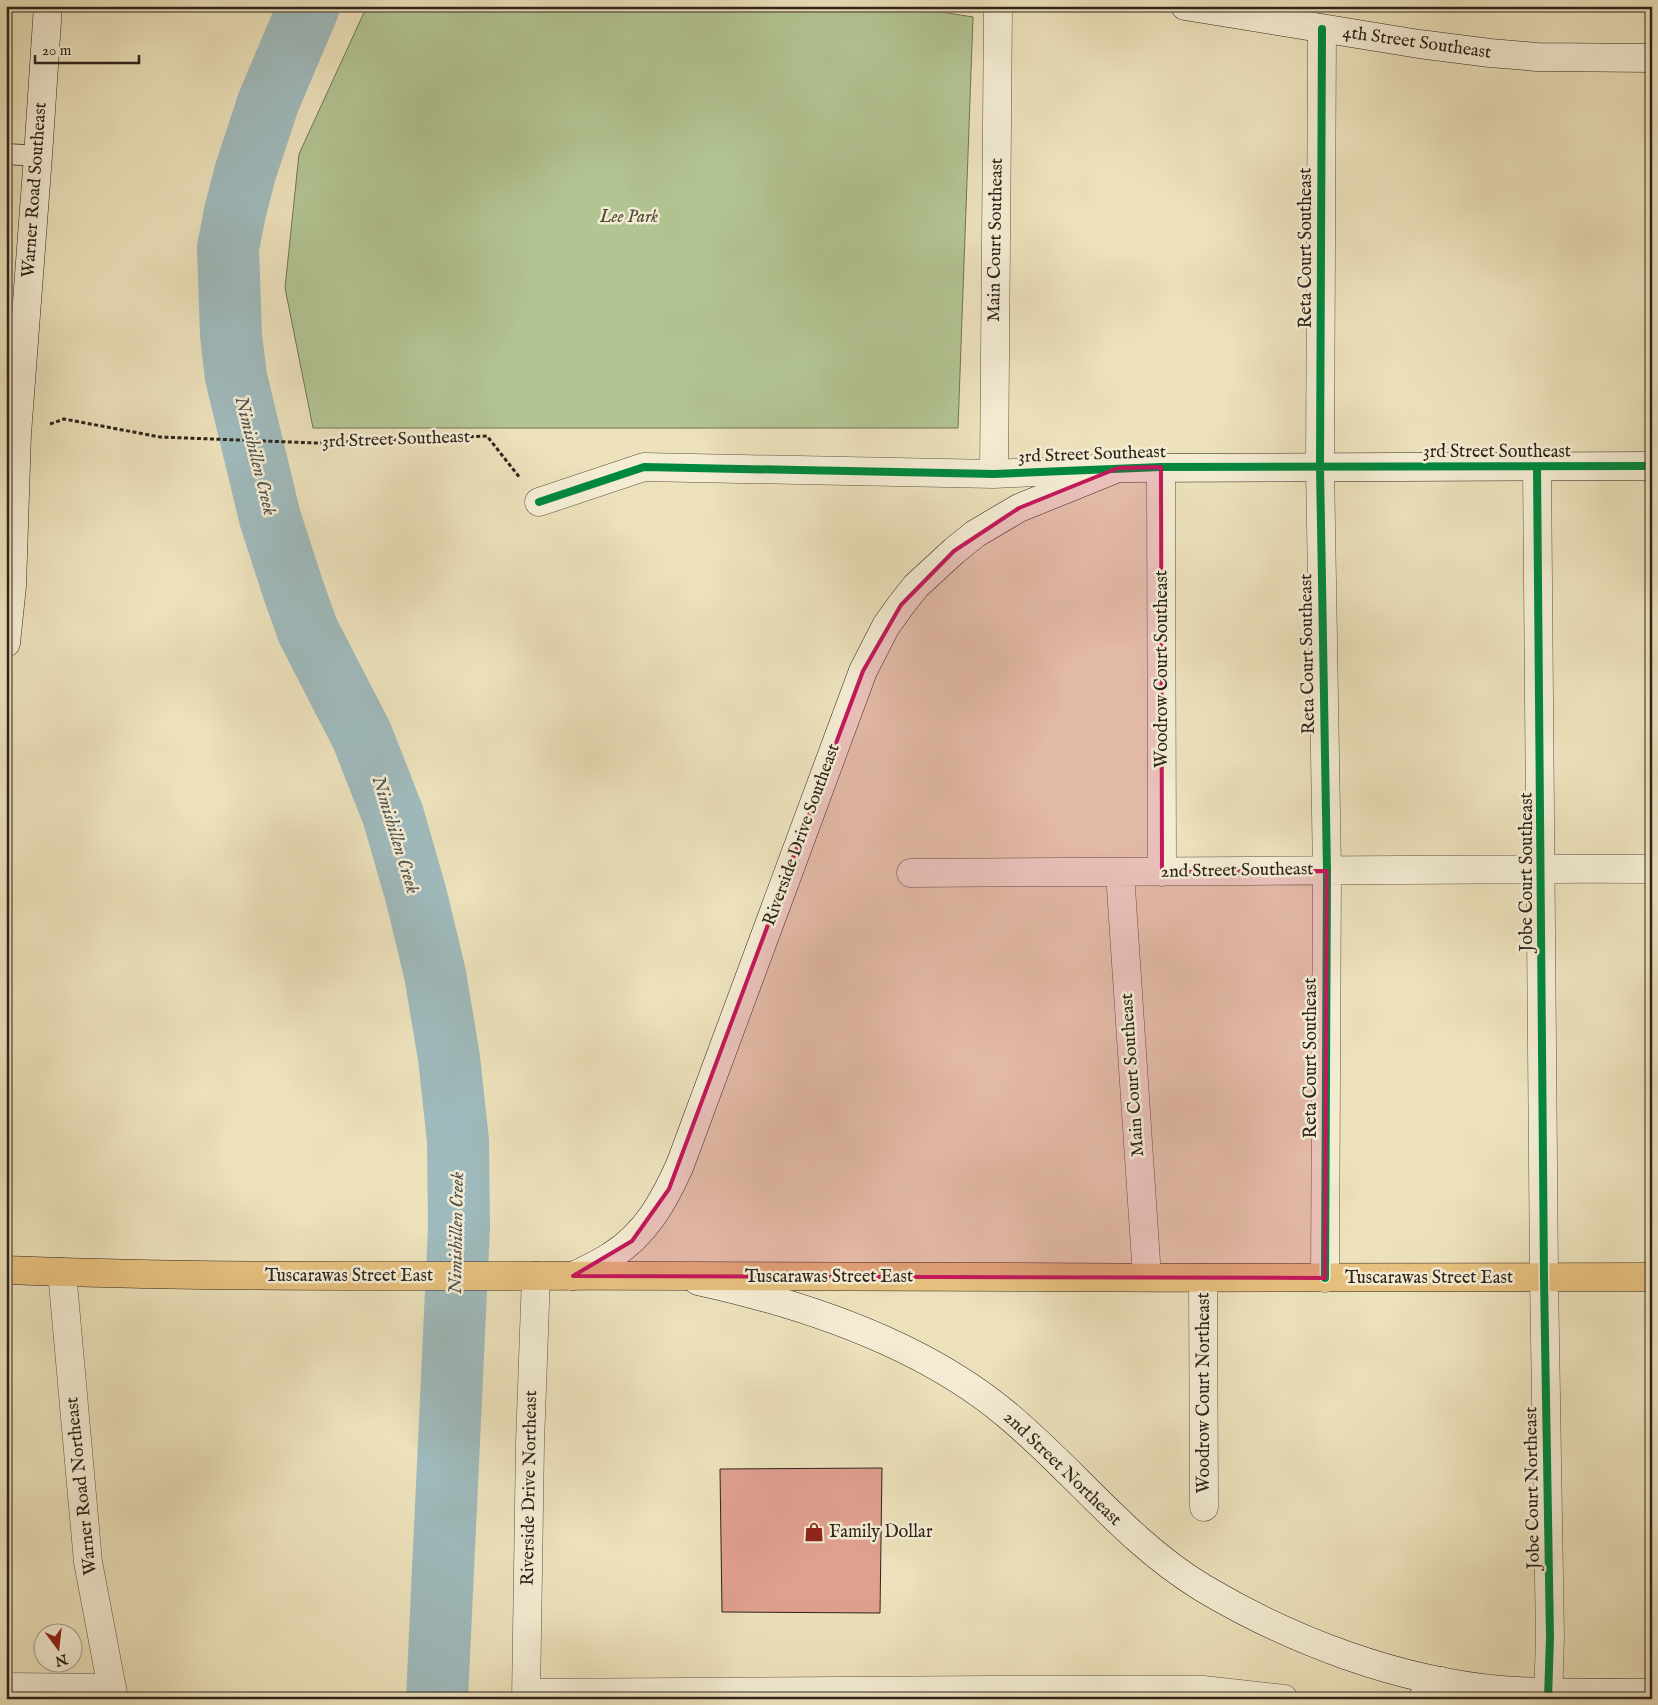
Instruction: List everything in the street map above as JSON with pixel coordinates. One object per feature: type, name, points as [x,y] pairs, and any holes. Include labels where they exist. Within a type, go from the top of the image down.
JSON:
[{"type":"main road","name":"Tuscarawas Street East","points":[[6,1270],[367,1277],[1652,1277]]},
{"type":"street","name":"Warner Road Southeast","points":[[6,643],[12,586],[12,436],[38,156],[48,6]]},
{"type":"street","name":"Main Court Southeast","points":[[994,474],[998,6]]},
{"type":"street","name":"4th Street Southeast","points":[[1185,6],[1322,29],[1514,56],[1652,58]]},
{"type":"street","name":"Reta Court Southeast","points":[[1322,29],[1320,467],[1327,870],[1325,1278]]},
{"type":"street","name":"3rd Street Southeast","points":[[539,502],[644,466],[994,474],[1161,467],[1652,466]]},
{"type":"street","name":"Woodrow Court Southeast","points":[[1161,467],[1162,872]]},
{"type":"street","name":"Jobe Court Southeast","points":[[1537,467],[1542,869],[1544,1278]]},
{"type":"street","name":"Riverside Drive Southeast","points":[[573,1276],[611,1256],[632,1241],[648,1222],[669,1189],[680,1165],[863,671],[886,626],[916,586],[975,534],[1019,508],[1118,468]]},
{"type":"street","name":"2nd Street Southeast","points":[[911,873],[1652,869]]},
{"type":"street","name":"Main Court Southeast","points":[[1120,873],[1147,1278]]},
{"type":"street","name":"Warner Road Northeast","points":[[62,1272],[88,1562],[113,1693]]},
{"type":"street","name":"Riverside Drive Northeast","points":[[526,1696],[530,1443],[536,1276]]},
{"type":"street","name":"2nd Street Northeast","points":[[674,1276],[725,1287],[800,1309],[871,1334],[924,1360],[969,1387],[1006,1414],[1029,1434],[1126,1530],[1167,1564],[1204,1588],[1269,1623],[1326,1648],[1370,1663],[1431,1690],[1501,1690],[1548,1695],[1652,1693]]},
{"type":"street","name":"Woodrow Court Northeast","points":[[1203,1278],[1204,1507]]},
{"type":"street","name":"Jobe Court Northeast","points":[[1544,1278],[1550,1637],[1548,1695]]},
{"type":"street","points":[[6,1687],[113,1693]]},
{"type":"street","points":[[526,1696],[991,1694],[1203,1695],[1284,1699]]},
{"type":"lane","points":[[6,154],[38,156]]},
{"type":"highlighted area","points":[[1161,467],[1162,872],[1327,871],[1325,1278],[573,1276],[632,1241],[669,1189],[863,671],[901,605],[954,551],[1019,508],[1118,468]]},
{"type":"green space","name":"Lee Park","points":[[367,6],[903,6],[973,17],[958,428],[313,428],[285,288],[299,154]]},
{"type":"building","points":[[882,1468],[880,1613],[722,1612],[720,1469]]},
{"type":"waterway","name":"Nimishillen Creek","points":[[309,6],[268,103],[245,173],[235,212],[228,248],[231,335],[236,377],[270,518],[294,592],[308,631],[362,736],[393,815],[416,895],[435,974],[449,1058],[458,1141],[459,1227],[437,1699]]},
{"type":"cycle path","points":[[1322,29],[1320,467],[1327,871],[1325,1278]]},
{"type":"cycle path","points":[[539,502],[644,467],[994,474],[1161,467],[1652,466]]},
{"type":"cycle path","points":[[1537,467],[1544,1278],[1550,1637],[1548,1699]]},
{"type":"place","name":"Family Dollar","points":[[814,1532]]}]
